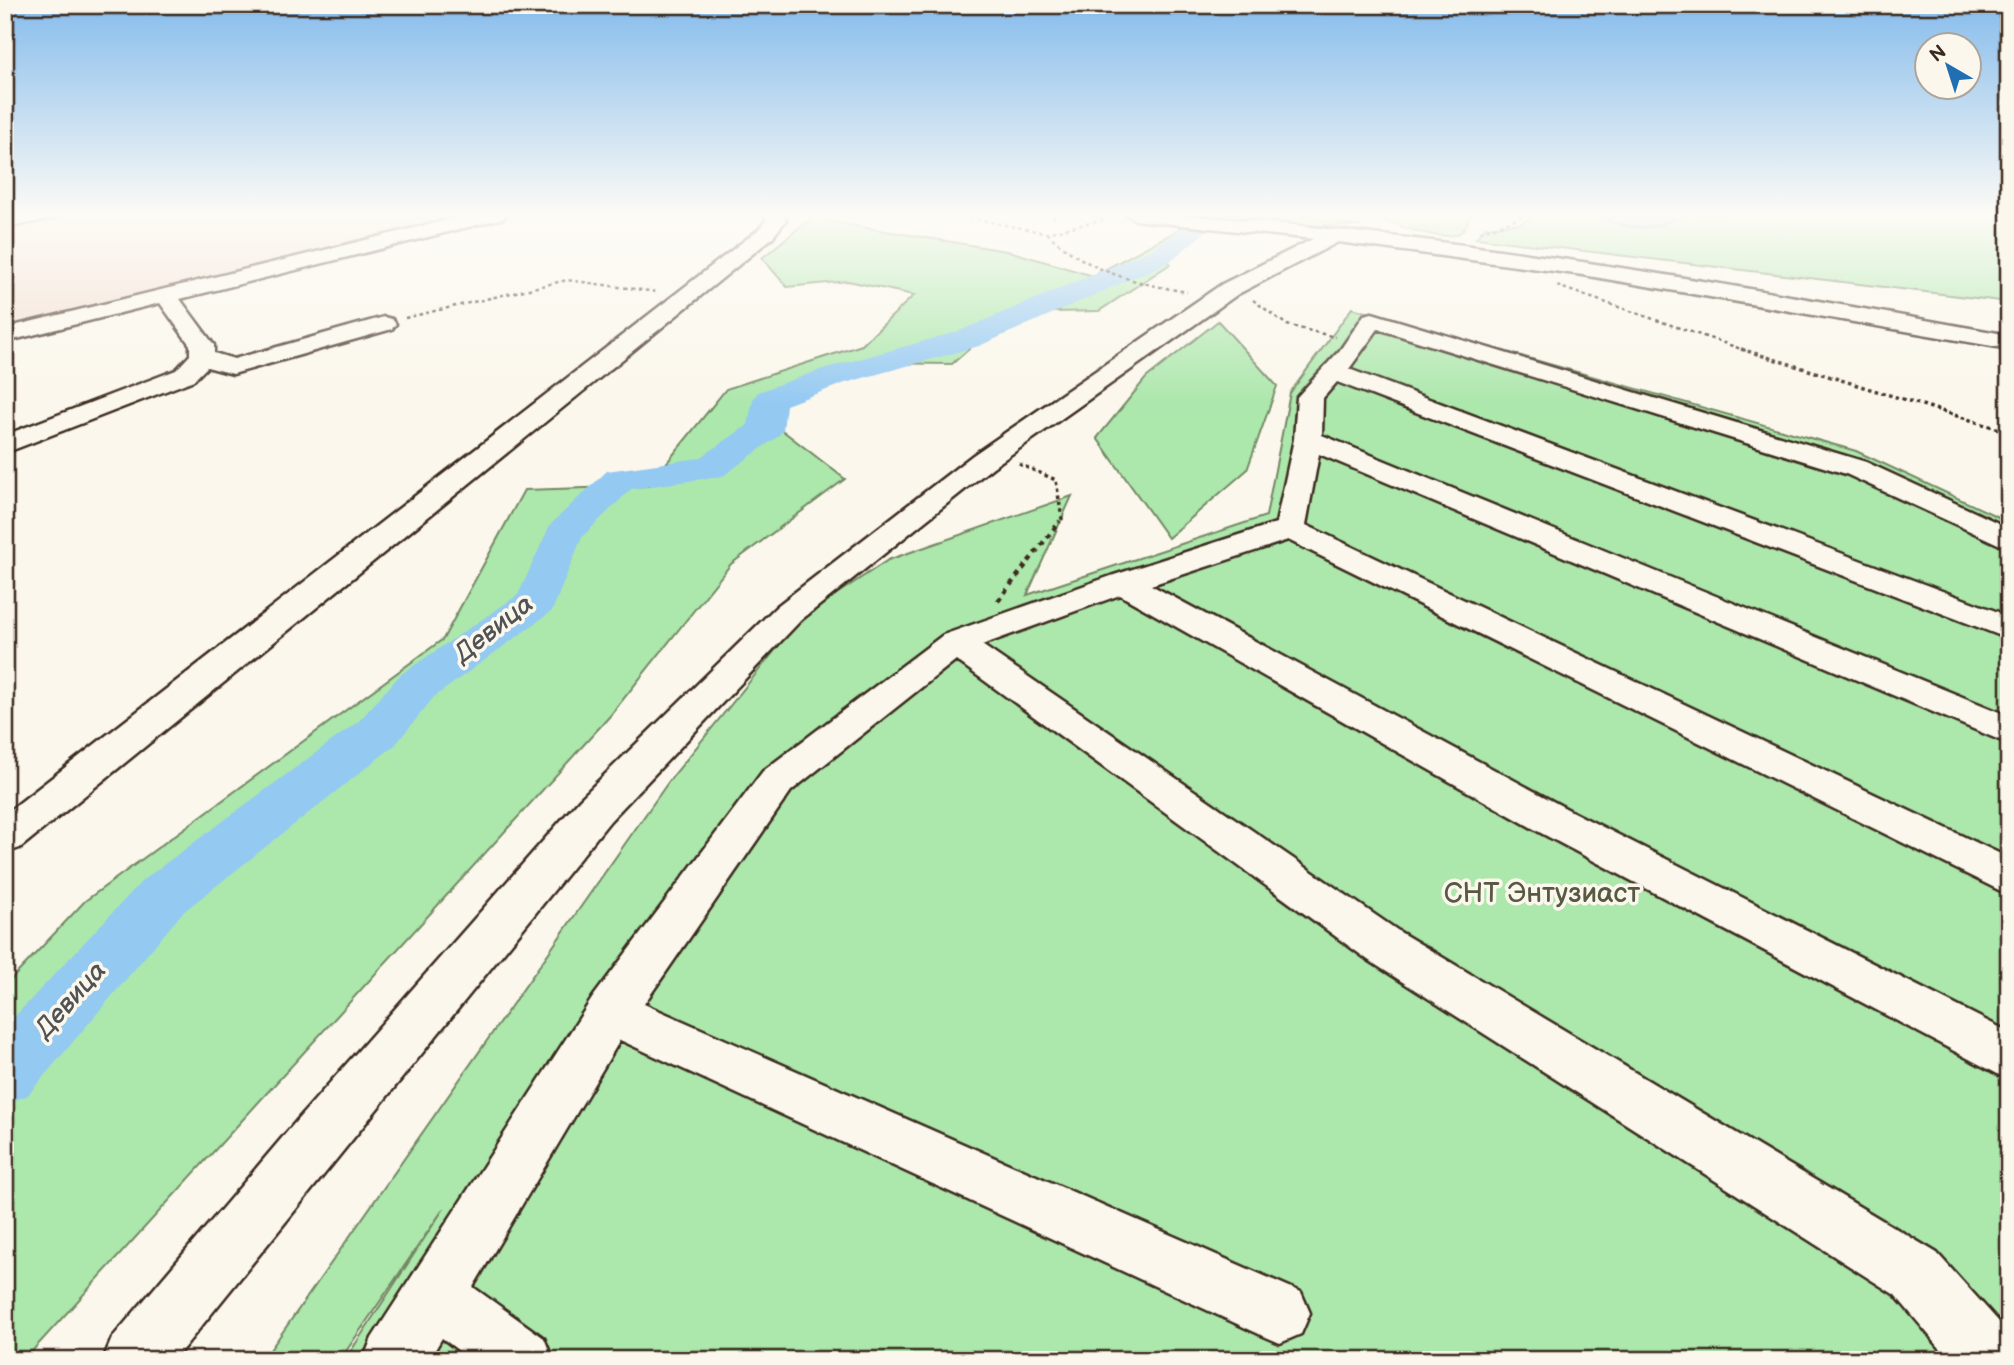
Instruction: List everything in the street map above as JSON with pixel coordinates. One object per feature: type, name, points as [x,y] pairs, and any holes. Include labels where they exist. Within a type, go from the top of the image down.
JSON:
[{"type":"street","points":[[5,335],[244,278]]},
{"type":"street","points":[[5,837],[710,278]]},
{"type":"street","points":[[134,1360],[317,1137],[594,810],[789,613],[983,461],[1230,289],[1252,278]]},
{"type":"street","points":[[1642,278],[2009,342]]},
{"type":"street","points":[[5,445],[185,375],[202,357],[202,345],[167,297]]},
{"type":"street","points":[[1290,529],[1308,439],[1310,397],[1341,364],[1372,320],[1856,468],[2009,540]]},
{"type":"street","points":[[202,357],[233,367],[384,324]]},
{"type":"street","points":[[1341,364],[2009,628]]},
{"type":"street","points":[[1308,439],[2009,731]]},
{"type":"street","points":[[394,1360],[610,1012],[777,781],[955,643],[1123,583],[1290,529],[2009,878]]},
{"type":"street","points":[[1123,583],[1556,822],[2009,1057]]},
{"type":"street","points":[[955,643],[1384,946],[1916,1273],[1991,1360]]},
{"type":"street","points":[[610,1012],[1280,1313]]},
{"type":"street","points":[[434,1295],[522,1360]]},
{"type":"path","points":[[1125,278],[1148,286],[1204,294],[1230,289],[1252,299],[1287,325],[1335,337],[1341,364]]},
{"type":"path","points":[[384,324],[567,280],[685,298]]},
{"type":"path","points":[[1557,286],[1679,330],[2009,432]]},
{"type":"path","points":[[955,643],[982,620],[1062,519],[1056,481],[1024,465],[983,461]]},
{"type":"shaded area","points":[[5,278],[225,278],[5,331]]},
{"type":"green space","points":[[779,278],[1149,278],[1099,311],[1010,313],[952,364],[859,363],[756,410],[845,479],[731,564],[609,717],[24,1360],[5,1360],[5,986],[85,901],[443,639],[524,490],[648,486],[726,389],[862,345],[914,295],[848,281],[787,287]]},
{"type":"green space","points":[[1807,278],[2009,278],[2009,302]]},
{"type":"green space","name":"СНТ Энтузиаст","points":[[1352,308],[1856,451],[2009,522],[2009,1360],[345,1360],[444,1208],[340,1360],[263,1360],[669,781],[802,617],[888,560],[1072,496],[1027,595],[1266,516],[1290,393]]},
{"type":"green space","points":[[1218,321],[1277,386],[1247,470],[1168,538],[1097,438],[1146,378]]},
{"type":"waterway","name":"Девица","points":[[5,1074],[163,896],[377,733],[417,686],[537,602],[564,533],[620,479],[710,468],[765,430],[770,399],[834,376],[904,359],[968,339],[1110,278]]}]
